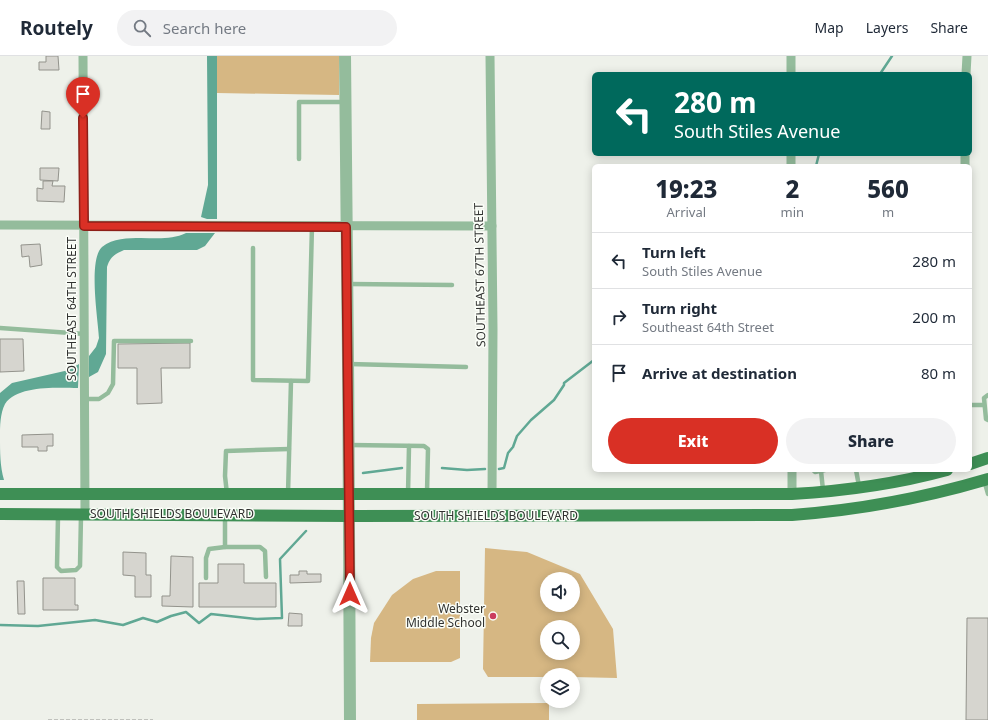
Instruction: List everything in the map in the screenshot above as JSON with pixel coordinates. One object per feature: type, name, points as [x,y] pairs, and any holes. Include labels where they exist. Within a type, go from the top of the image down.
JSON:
[{"type":"main road","points":[[972,463],[988,458]]},
{"type":"main road","name":"SOUTH SHIELDS BOULEVARD","points":[[0,494],[792,494],[859,488],[937,472]]},
{"type":"main road","name":"SOUTH SHIELDS BOULEVARD","points":[[0,514],[224,514],[350,516],[792,515],[860,508],[903,501],[941,493],[986,480]]},
{"type":"street","name":"SOUTHEAST 64TH STREET","points":[[83,56],[85,334],[85,494],[83,514]]},
{"type":"street","points":[[345,56],[347,364],[350,494],[350,720]]},
{"type":"street","name":"SOUTHEAST 67TH STREET","points":[[490,56],[493,336],[492,494]]},
{"type":"street","points":[[791,56],[791,72]]},
{"type":"street","points":[[966,72],[967,56]]},
{"type":"street","points":[[0,226],[492,226]]},
{"type":"street","points":[[792,472],[792,494]]},
{"type":"lane","points":[[299,159],[299,102],[346,102]]},
{"type":"lane","points":[[253,248],[253,380],[308,381],[312,226]]},
{"type":"lane","points":[[347,284],[452,285]]},
{"type":"lane","points":[[0,328],[85,334]]},
{"type":"lane","points":[[85,399],[99,399],[108,393],[113,384],[114,341],[192,341]]},
{"type":"lane","points":[[347,364],[466,367]]},
{"type":"lane","points":[[288,494],[291,381]]},
{"type":"lane","points":[[988,395],[984,398],[986,419],[988,420]]},
{"type":"lane","points":[[972,405],[984,405]]},
{"type":"lane","points":[[349,445],[424,446],[428,449],[427,494]]},
{"type":"lane","points":[[408,494],[409,446]]},
{"type":"lane","points":[[227,494],[225,476],[226,451],[289,449]]},
{"type":"lane","points":[[823,472],[823,492]]},
{"type":"lane","points":[[856,472],[859,488]]},
{"type":"lane","points":[[986,480],[988,494]]},
{"type":"lane","points":[[58,514],[58,567],[63,571],[76,570],[80,566],[83,514]]},
{"type":"lane","points":[[224,514],[225,547]]},
{"type":"lane","points":[[206,578],[206,558],[209,549],[225,547],[264,548],[266,577]]},
{"type":"path","points":[[48,720],[153,720]]},
{"type":"shaded area","points":[[207,56],[217,56],[217,219],[207,219],[201,217],[208,185]]},
{"type":"shaded area","points":[[217,56],[339,56],[339,95],[217,93]]},
{"type":"shaded area","points":[[186,233],[215,233],[205,246],[197,250],[124,250],[115,254],[111,258],[107,267],[106,354],[98,372],[89,377],[89,356],[96,347],[99,338],[95,290],[95,264],[102,247],[106,244],[121,239],[170,238]]},
{"type":"shaded area","points":[[79,364],[78,388],[49,388],[19,393],[5,404],[0,424],[0,393],[12,383],[69,370]]},
{"type":"shaded area","points":[[0,454],[4,480],[0,480]]},
{"type":"shaded area","points":[[485,548],[527,552],[575,572],[540,572],[540,612],[580,612],[580,574],[613,629],[617,678],[580,677],[580,668],[540,668],[540,677],[488,677],[483,669]]},
{"type":"shaded area","points":[[436,571],[460,571],[460,658],[451,662],[370,662],[371,638],[374,623],[392,595],[413,579]]},
{"type":"shaded area","points":[[540,703],[540,708],[549,708],[549,720],[417,720],[417,704]]},
{"type":"building","points":[[46,56],[58,56],[59,70],[39,70],[39,62],[46,62]]},
{"type":"building","points":[[42,111],[50,112],[50,129],[41,129]]},
{"type":"building","points":[[40,168],[59,168],[58,181],[40,180]]},
{"type":"building","points":[[43,181],[53,181],[52,186],[65,186],[64,202],[37,201],[37,188],[43,189]]},
{"type":"building","points":[[40,244],[42,265],[30,267],[29,256],[22,257],[21,245]]},
{"type":"building","points":[[0,339],[23,339],[24,371],[0,372]]},
{"type":"building","points":[[190,343],[190,368],[161,368],[162,403],[137,404],[137,368],[118,368],[118,344]]},
{"type":"building","points":[[53,434],[53,446],[47,446],[47,451],[38,451],[38,447],[22,447],[22,435]]},
{"type":"building","points":[[123,552],[146,553],[146,575],[151,575],[151,597],[135,597],[135,576],[123,575]]},
{"type":"building","points":[[171,556],[193,557],[193,607],[162,606],[162,596],[170,596]]},
{"type":"building","points":[[218,564],[244,564],[244,583],[276,583],[276,607],[199,607],[199,583],[218,583]]},
{"type":"building","points":[[299,571],[307,571],[307,574],[321,574],[321,582],[290,583],[290,575],[299,575]]},
{"type":"building","points":[[43,578],[75,578],[75,605],[78,605],[78,610],[43,610]]},
{"type":"building","points":[[17,581],[24,581],[25,614],[18,614]]},
{"type":"building","points":[[289,613],[302,614],[302,626],[288,626]]},
{"type":"building","points":[[967,618],[988,618],[988,720],[966,720]]},
{"type":"waterway","points":[[881,72],[892,56]]},
{"type":"waterway","points":[[816,164],[818,156]]},
{"type":"waterway","points":[[499,469],[504,468],[508,453],[513,447],[517,436],[531,420],[554,400],[564,383],[592,362]]},
{"type":"waterway","points":[[363,473],[402,468]]},
{"type":"waterway","points":[[442,468],[467,470],[485,469]]},
{"type":"waterway","points":[[0,625],[38,626],[95,620],[123,625],[143,618],[157,622],[186,612],[199,623],[211,614],[257,619],[282,618],[280,559],[306,531]]},
{"type":"place","name":"Webster Middle School","points":[[493,616]]},
{"type":"route","points":[[83,118],[84,226],[346,227],[350,594]]}]
